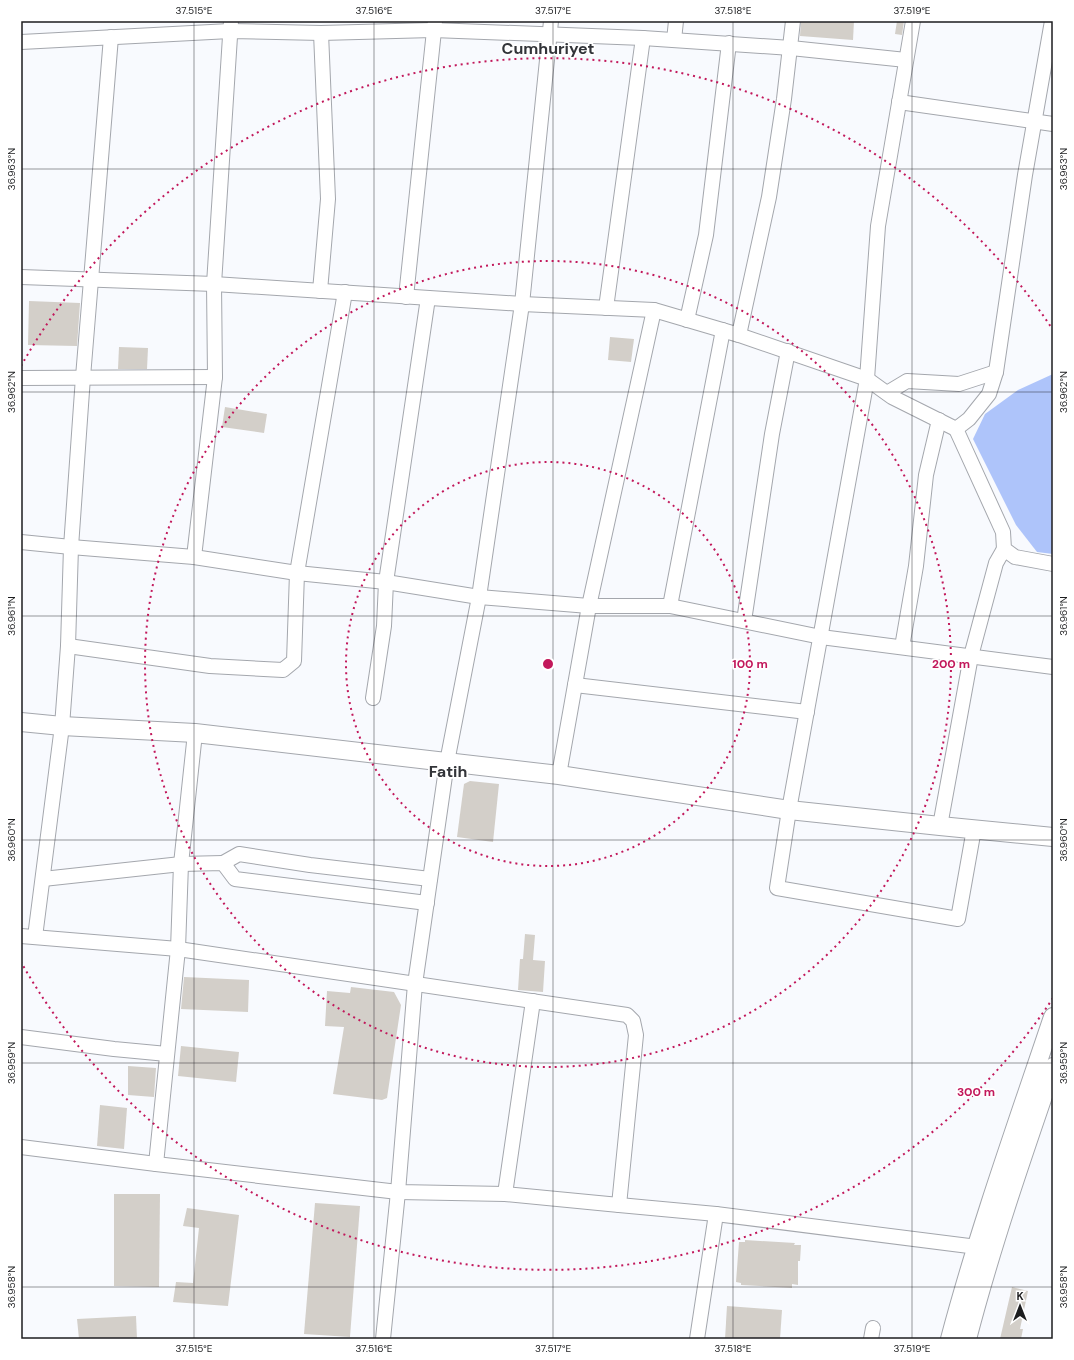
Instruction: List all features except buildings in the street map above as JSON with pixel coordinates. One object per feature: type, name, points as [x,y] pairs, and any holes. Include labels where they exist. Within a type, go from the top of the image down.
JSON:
[{"type":"street","points":[[383,1339],[398,1192],[415,984],[447,762],[479,597],[522,304],[551,21]]},
{"type":"street","points":[[674,40],[676,21]]},
{"type":"street","points":[[740,335],[769,197],[784,100],[793,21]]},
{"type":"street","points":[[914,21],[878,226],[866,379],[789,810],[777,888],[958,919],[974,830]]},
{"type":"street","points":[[956,429],[969,419],[989,394],[996,372],[1025,175],[1052,21]]},
{"type":"street","points":[[21,42],[111,37],[231,26],[321,33],[434,26],[549,35],[729,43],[906,60]]},
{"type":"street","points":[[194,558],[215,377],[214,284],[231,26]]},
{"type":"street","points":[[406,296],[434,26]]},
{"type":"street","points":[[320,291],[328,199],[321,33]]},
{"type":"street","points":[[111,37],[83,377],[62,726],[43,879],[28,937],[178,949],[627,1015],[633,1021],[636,1035],[619,1204]]},
{"type":"street","points":[[606,308],[643,38]]},
{"type":"street","points":[[687,320],[706,235],[729,43]]},
{"type":"street","points":[[899,102],[1053,124]]},
{"type":"street","points":[[21,277],[214,284],[522,304],[654,310],[740,335],[866,379],[887,393],[956,429],[1004,532],[1004,549],[996,563],[971,656],[940,826]]},
{"type":"street","points":[[68,646],[210,666],[283,670],[294,661],[297,573],[345,292]]},
{"type":"street","points":[[373,698],[384,626],[386,582],[428,298]]},
{"type":"street","points":[[559,775],[589,606],[654,310]]},
{"type":"street","points":[[670,606],[723,330]]},
{"type":"street","points":[[744,622],[772,434],[788,351]]},
{"type":"street","points":[[887,393],[907,382],[959,384],[996,372]]},
{"type":"street","points":[[21,378],[215,377]]},
{"type":"street","points":[[902,647],[916,566],[926,475],[939,420]]},
{"type":"street","points":[[21,542],[194,558],[297,573],[386,582],[479,597],[589,606],[670,606],[821,637],[1053,667]]},
{"type":"street","points":[[1004,549],[1015,558],[1053,564]]},
{"type":"street","points":[[575,685],[807,712]]},
{"type":"street","points":[[21,722],[62,726],[195,733],[559,775],[789,810],[1053,837]]},
{"type":"street","points":[[156,1164],[178,949],[181,864],[195,733]]},
{"type":"street","points":[[43,879],[181,864],[223,863],[239,854],[310,865],[430,879]]},
{"type":"street","points":[[223,863],[235,879],[427,904]]},
{"type":"street","points":[[504,1194],[532,1001]]},
{"type":"street","points":[[950,1339],[977,1246],[1053,1017]]},
{"type":"street","points":[[21,1037],[167,1054]]},
{"type":"street","points":[[967,1339],[976,1304],[1017,1174],[1053,1067]]},
{"type":"street","points":[[21,1147],[398,1192],[504,1194],[619,1204],[716,1214],[977,1246]]},
{"type":"street","points":[[697,1339],[716,1214]]},
{"type":"shaded area","points":[[1053,374],[1053,554],[1037,552],[1016,525],[973,439],[985,414],[1018,390]]},
{"type":"district","name":"Cumhuriyet","points":[[548,48]]},
{"type":"district","name":"Fatih","points":[[448,771]]}]
